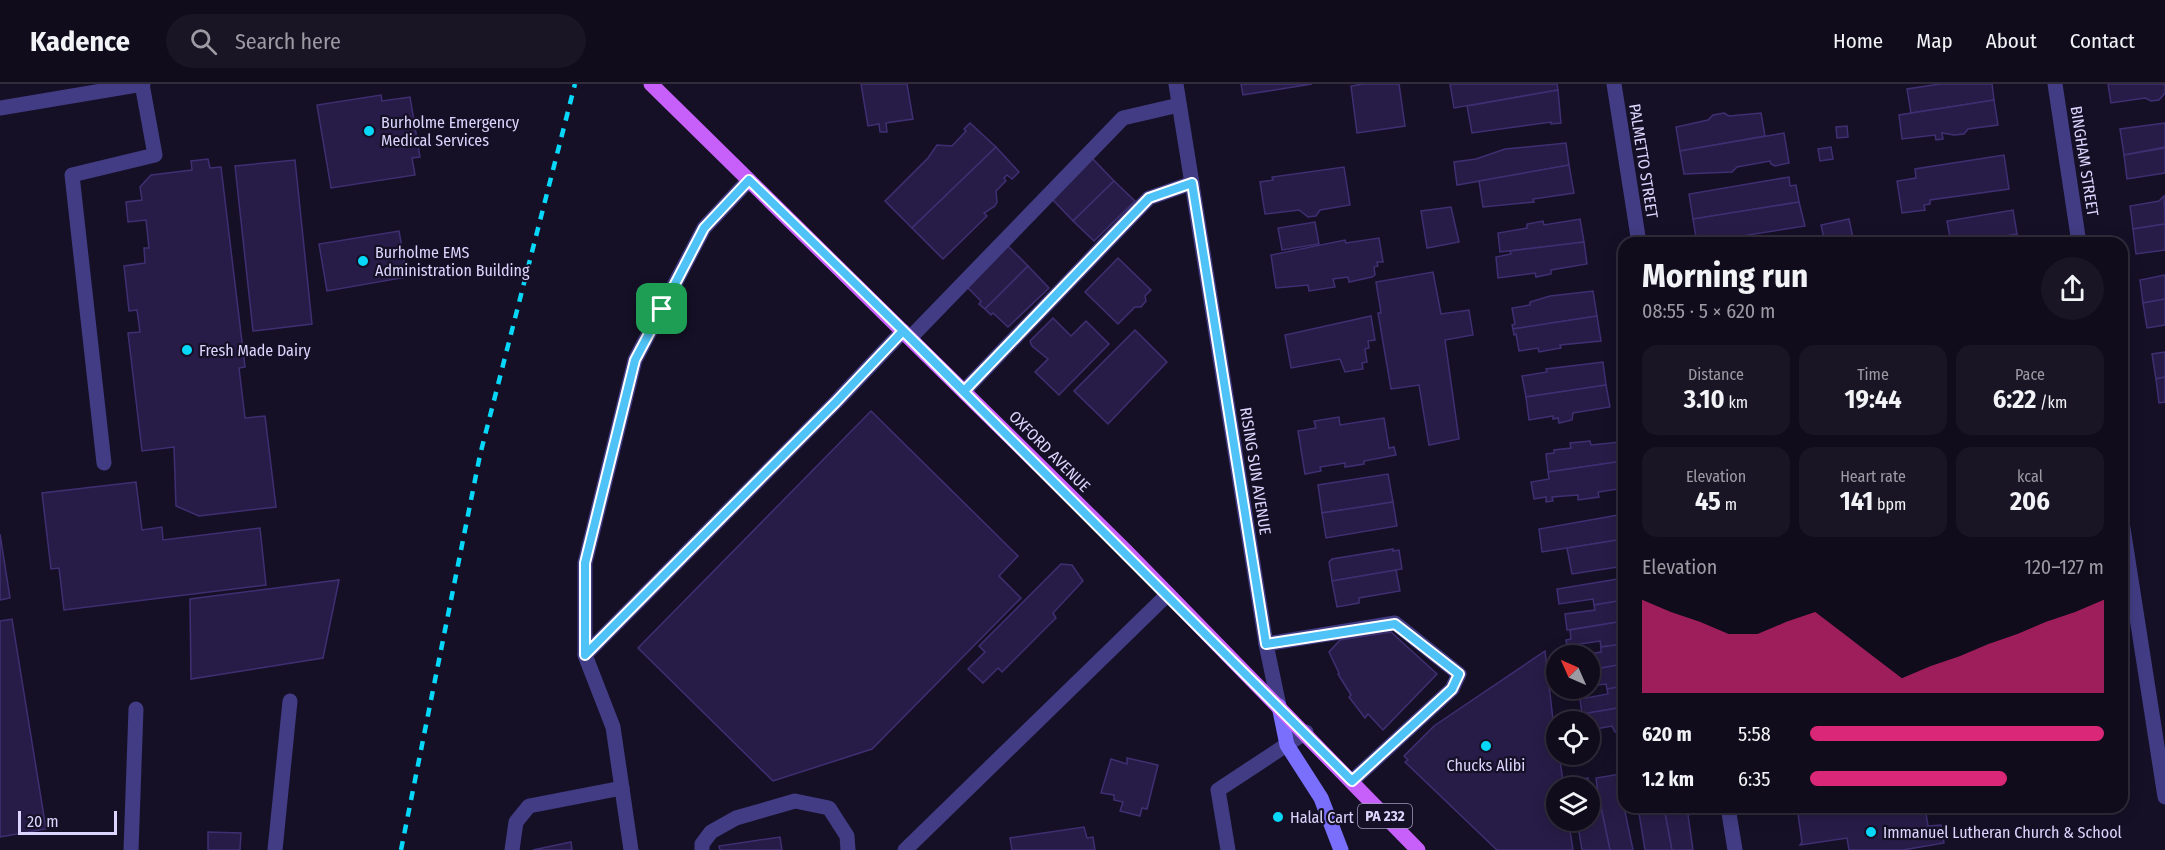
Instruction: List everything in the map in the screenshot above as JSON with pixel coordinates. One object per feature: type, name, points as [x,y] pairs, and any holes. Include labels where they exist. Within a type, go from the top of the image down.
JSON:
[{"type":"main road","name":"OXFORD AVENUE","points":[[651,84],[907,334],[1168,594],[1306,732],[1419,850]]},
{"type":"main road","name":"RISING SUN AVENUE","points":[[1279,706],[1287,745],[1321,798],[1341,850]]},
{"type":"street","points":[[0,108],[143,84],[154,155],[72,175],[104,463]]},
{"type":"street","name":"RISING SUN AVENUE","points":[[1176,84],[1266,644],[1279,706]]},
{"type":"street","name":"PALMETTO STREET","points":[[1614,84],[1638,237]]},
{"type":"street","name":"BINGHAM STREET","points":[[2055,84],[2078,237]]},
{"type":"street","points":[[585,655],[1123,118],[1179,105]]},
{"type":"street","points":[[631,850],[613,727],[585,655],[585,563],[635,360],[704,228],[749,180]]},
{"type":"street","points":[[964,391],[1149,198],[1192,183]]},
{"type":"street","points":[[2128,560],[2165,797]]},
{"type":"street","points":[[905,850],[1168,594]]},
{"type":"street","points":[[1266,644],[1395,624],[1459,674],[1452,689],[1352,781]]},
{"type":"street","points":[[275,850],[290,701]]},
{"type":"street","points":[[131,850],[136,709]]},
{"type":"street","points":[[1228,850],[1218,790],[1306,732]]},
{"type":"street","points":[[512,850],[516,822],[529,806],[622,788]]},
{"type":"street","points":[[702,850],[702,844],[711,832],[736,818],[795,801],[829,808],[848,843]]},
{"type":"street","points":[[1729,813],[1735,850]]},
{"type":"building","points":[[861,84],[907,84],[913,119],[886,123],[887,132],[880,132],[879,124],[868,126]]},
{"type":"building","points":[[1241,84],[1312,84],[1243,95]]},
{"type":"building","points":[[1399,84],[1405,126],[1357,133],[1351,86]]},
{"type":"building","points":[[1450,84],[1557,84],[1558,90],[1454,108]]},
{"type":"building","points":[[1940,84],[1992,84],[1994,100],[1911,113],[1907,89]]},
{"type":"building","points":[[2108,84],[2165,84],[2165,93],[2159,100],[2151,101],[2145,98],[2111,103]]},
{"type":"building","points":[[1558,90],[1561,123],[1551,124],[1551,122],[1472,133],[1467,106]]},
{"type":"building","name":"Burholme Emergency Medical Services","points":[[381,95],[382,101],[410,97],[420,157],[412,158],[415,175],[331,188],[317,105]]},
{"type":"building","points":[[1994,100],[1998,125],[1968,129],[1964,134],[1942,133],[1943,139],[1936,140],[1935,135],[1902,139],[1899,115]]},
{"type":"building","points":[[1724,113],[1729,116],[1761,113],[1765,136],[1680,151],[1676,127],[1708,120],[1713,115]]},
{"type":"building","points":[[970,123],[996,147],[912,228],[885,201],[928,158],[937,145],[952,146]]},
{"type":"building","points":[[2165,123],[2165,147],[2124,155],[2120,129]]},
{"type":"building","points":[[1847,126],[1848,137],[1837,138],[1836,127]]},
{"type":"building","points":[[1784,133],[1789,163],[1775,166],[1770,161],[1737,167],[1732,172],[1684,174],[1680,151]]},
{"type":"building","points":[[1566,143],[1569,165],[1457,185],[1454,162],[1476,159],[1505,149]]},
{"type":"building","points":[[996,147],[1019,172],[1012,179],[1007,175],[1004,178],[1006,181],[996,191],[995,206],[984,213],[987,216],[943,259],[912,228]]},
{"type":"building","points":[[1831,147],[1833,159],[1820,161],[1818,149]]},
{"type":"building","points":[[2165,148],[2165,173],[2127,179],[2124,155]]},
{"type":"building","points":[[2004,155],[2009,189],[1930,200],[1930,204],[1924,205],[1925,210],[1902,213],[1897,181],[1916,178],[1915,169]]},
{"type":"building","points":[[1092,158],[1114,181],[1073,221],[1051,198]]},
{"type":"building","name":"Fresh Made Dairy","points":[[208,159],[210,168],[221,167],[245,367],[239,368],[245,418],[265,416],[276,507],[199,516],[176,506],[174,447],[142,451],[128,333],[140,332],[137,310],[129,311],[124,266],[145,263],[144,248],[149,248],[146,220],[128,222],[126,202],[142,200],[140,187],[151,175],[192,170],[191,161]]},
{"type":"building","points":[[295,160],[312,324],[253,331],[235,166]]},
{"type":"building","points":[[1569,165],[1574,193],[1533,199],[1534,202],[1483,207],[1479,181]]},
{"type":"building","points":[[1344,167],[1350,205],[1320,210],[1316,216],[1308,217],[1299,210],[1265,214],[1260,182],[1273,180],[1272,177]]},
{"type":"building","points":[[1789,177],[1790,186],[1796,185],[1799,202],[1693,219],[1689,194]]},
{"type":"building","points":[[1114,181],[1135,201],[1094,241],[1073,221]]},
{"type":"building","points":[[2164,196],[2165,224],[2133,229],[2130,206],[2159,201]]},
{"type":"building","points":[[1799,202],[1805,226],[1735,237],[1696,237],[1693,219]]},
{"type":"building","points":[[1451,207],[1459,242],[1427,248],[1421,211]]},
{"type":"building","points":[[2013,210],[2017,234],[2001,237],[1950,237],[1947,221]]},
{"type":"building","points":[[1580,219],[1584,242],[1500,252],[1498,233],[1527,228],[1527,224],[1543,221],[1544,225]]},
{"type":"building","points":[[1849,219],[1853,237],[1824,237],[1821,225]]},
{"type":"building","points":[[1315,222],[1319,244],[1282,250],[1278,228]]},
{"type":"building","points":[[2165,224],[2165,250],[2136,254],[2133,229]]},
{"type":"building","name":"Burholme EMS Administration Building","points":[[399,231],[407,277],[327,291],[319,244]]},
{"type":"building","points":[[2017,234],[2017,237],[2001,237]]},
{"type":"building","points":[[1379,238],[1383,262],[1377,262],[1378,266],[1374,267],[1375,275],[1372,277],[1349,282],[1348,277],[1333,279],[1335,287],[1309,291],[1308,285],[1276,288],[1271,255],[1345,240],[1346,243]]},
{"type":"building","points":[[1584,242],[1587,264],[1551,270],[1551,274],[1536,277],[1535,273],[1498,278],[1496,257],[1511,254],[1510,251]]},
{"type":"building","points":[[1006,244],[1028,266],[985,309],[979,304],[981,301],[965,285]]},
{"type":"building","points":[[1118,258],[1151,290],[1145,296],[1146,301],[1141,307],[1135,307],[1118,324],[1085,292]]},
{"type":"building","points":[[1028,266],[1049,288],[1008,327],[985,309]]},
{"type":"building","points":[[1433,272],[1441,314],[1469,310],[1473,335],[1445,340],[1459,439],[1429,445],[1419,385],[1391,389],[1378,313],[1381,313],[1376,282]]},
{"type":"building","points":[[2165,275],[2165,299],[2143,303],[2140,280]]},
{"type":"building","points":[[1593,291],[1597,316],[1513,329],[1512,325],[1515,324],[1512,308],[1530,305],[1530,302],[1550,296]]},
{"type":"building","points":[[2165,299],[2165,325],[2147,328],[2143,303]]},
{"type":"building","points":[[1371,316],[1375,340],[1368,341],[1369,348],[1365,349],[1367,362],[1362,363],[1363,369],[1345,372],[1340,359],[1291,368],[1285,335]]},
{"type":"building","points":[[1597,316],[1601,341],[1560,345],[1561,348],[1539,352],[1538,348],[1519,351],[1513,329]]},
{"type":"building","points":[[1053,318],[1071,336],[1086,321],[1109,344],[1059,395],[1035,372],[1048,359],[1032,346],[1030,341]]},
{"type":"building","points":[[1135,330],[1167,362],[1108,424],[1074,391]]},
{"type":"building","points":[[2165,352],[2165,377],[2156,379],[2152,354]]},
{"type":"building","points":[[1603,362],[1606,385],[1526,397],[1522,376],[1547,372],[1546,369]]},
{"type":"building","points":[[2165,377],[2165,402],[2159,403],[2156,379]]},
{"type":"building","points":[[1606,385],[1610,407],[1573,413],[1572,420],[1559,423],[1558,418],[1553,419],[1553,416],[1529,420],[1526,397]]},
{"type":"building","points":[[871,411],[1018,556],[999,576],[1021,598],[872,749],[773,781],[638,648]]},
{"type":"building","points":[[1339,417],[1340,425],[1384,418],[1389,448],[1394,447],[1396,455],[1345,467],[1345,463],[1320,467],[1321,471],[1305,474],[1298,431],[1316,428],[1314,421]]},
{"type":"building","points":[[1590,441],[1591,445],[1618,442],[1618,462],[1548,472],[1546,454],[1554,453],[1554,450],[1571,448],[1570,443]]},
{"type":"building","points":[[1618,462],[1618,489],[1598,492],[1599,497],[1578,500],[1578,495],[1552,497],[1553,501],[1546,502],[1546,497],[1534,499],[1531,482],[1549,479],[1548,472]]},
{"type":"building","points":[[1388,474],[1393,502],[1322,513],[1318,485]]},
{"type":"building","points":[[136,482],[142,530],[162,527],[163,540],[260,528],[266,585],[64,610],[59,568],[51,569],[42,493]]},
{"type":"building","points":[[1393,502],[1397,526],[1326,538],[1322,513]]},
{"type":"building","points":[[1618,515],[1618,540],[1542,552],[1539,529]]},
{"type":"building","points":[[0,534],[10,598],[0,600]]},
{"type":"building","points":[[1618,540],[1618,567],[1572,574],[1567,548]]},
{"type":"building","points":[[1393,549],[1393,551],[1399,550],[1402,569],[1332,581],[1329,562],[1332,559]]},
{"type":"building","points":[[1061,564],[1072,565],[1083,581],[1053,613],[1056,618],[1002,672],[998,668],[983,683],[968,669],[985,652],[979,646]]},
{"type":"building","points":[[1396,570],[1400,591],[1359,598],[1359,603],[1337,607],[1332,581]]},
{"type":"building","points":[[1618,579],[1618,601],[1594,605],[1593,599],[1559,604],[1557,589]]},
{"type":"building","points":[[339,580],[323,658],[191,679],[190,599]]},
{"type":"building","points":[[1618,601],[1618,622],[1567,630],[1565,614],[1595,610],[1594,605]]},
{"type":"building","points":[[12,619],[46,829],[0,837],[0,621]]},
{"type":"building","points":[[1618,622],[1618,645],[1601,647],[1600,641],[1567,645],[1566,640],[1571,639],[1570,630]]},
{"type":"building","points":[[1391,632],[1437,674],[1383,730],[1368,714],[1365,718],[1349,697],[1351,695],[1338,674],[1329,652],[1340,640]]},
{"type":"building","points":[[1618,645],[1618,665],[1600,668],[1601,647]]},
{"type":"building","name":"Chucks Alibi","points":[[1545,651],[1546,699],[1551,699],[1552,711],[1546,711],[1546,765],[1561,765],[1562,777],[1546,777],[1546,831],[1570,831],[1573,850],[1497,850],[1405,762],[1408,760],[1404,756],[1434,726]]},
{"type":"building","points":[[1618,665],[1618,687],[1607,689],[1606,684],[1600,685],[1600,668]]},
{"type":"building","points":[[1618,687],[1618,708],[1582,711],[1580,699],[1600,699],[1600,695],[1608,694],[1607,689]]},
{"type":"building","points":[[1618,708],[1618,732],[1615,732],[1612,726],[1600,728],[1600,711]]},
{"type":"building","points":[[1127,758],[1158,765],[1147,809],[1142,808],[1140,816],[1120,811],[1123,802],[1114,800],[1114,795],[1101,793],[1111,759],[1127,764]]},
{"type":"building","points":[[1618,774],[1618,813],[1625,813],[1633,850],[1610,850],[1600,802],[1600,777]]},
{"type":"building","points":[[1600,802],[1610,850],[1582,850],[1579,831],[1600,831]]},
{"type":"building","points":[[1639,813],[1665,813],[1672,850],[1645,850]]},
{"type":"building","points":[[1665,813],[1692,813],[1688,815],[1693,850],[1672,850]]},
{"type":"building","name":"Immanuel Lutheran Church & School","points":[[1798,813],[1926,813],[1928,826],[1941,825],[1944,843],[1903,850],[1849,850],[1847,838],[1800,845],[1802,842]]},
{"type":"building","points":[[1084,827],[1087,838],[1093,837],[1095,850],[1012,850],[1010,838]]},
{"type":"building","points":[[208,832],[241,833],[240,850],[208,850]]},
{"type":"building","points":[[780,837],[782,850],[720,850],[719,846]]},
{"type":"building","points":[[571,842],[572,850],[533,850]]},
{"type":"railway","points":[[401,850],[480,455],[575,84]]},
{"type":"place","name":"Burholme Emergency Medical Services","points":[[369,131]]},
{"type":"place","name":"Burholme EMS Administration Building","points":[[363,261]]},
{"type":"place","name":"Fresh Made Dairy","points":[[187,350]]},
{"type":"place","name":"Chucks Alibi","points":[[1486,746]]},
{"type":"place","name":"Halal Cart","points":[[1278,817]]},
{"type":"place","name":"Immanuel Lutheran Church & School","points":[[1871,832]]},
{"type":"route","points":[[749,180],[852,280],[964,391],[1149,198],[1192,183],[1266,644],[1395,624],[1459,674],[1452,689],[1352,781],[1126,551],[903,331],[836,402],[585,655],[585,563],[635,360],[662,309],[704,228],[749,180]]}]
